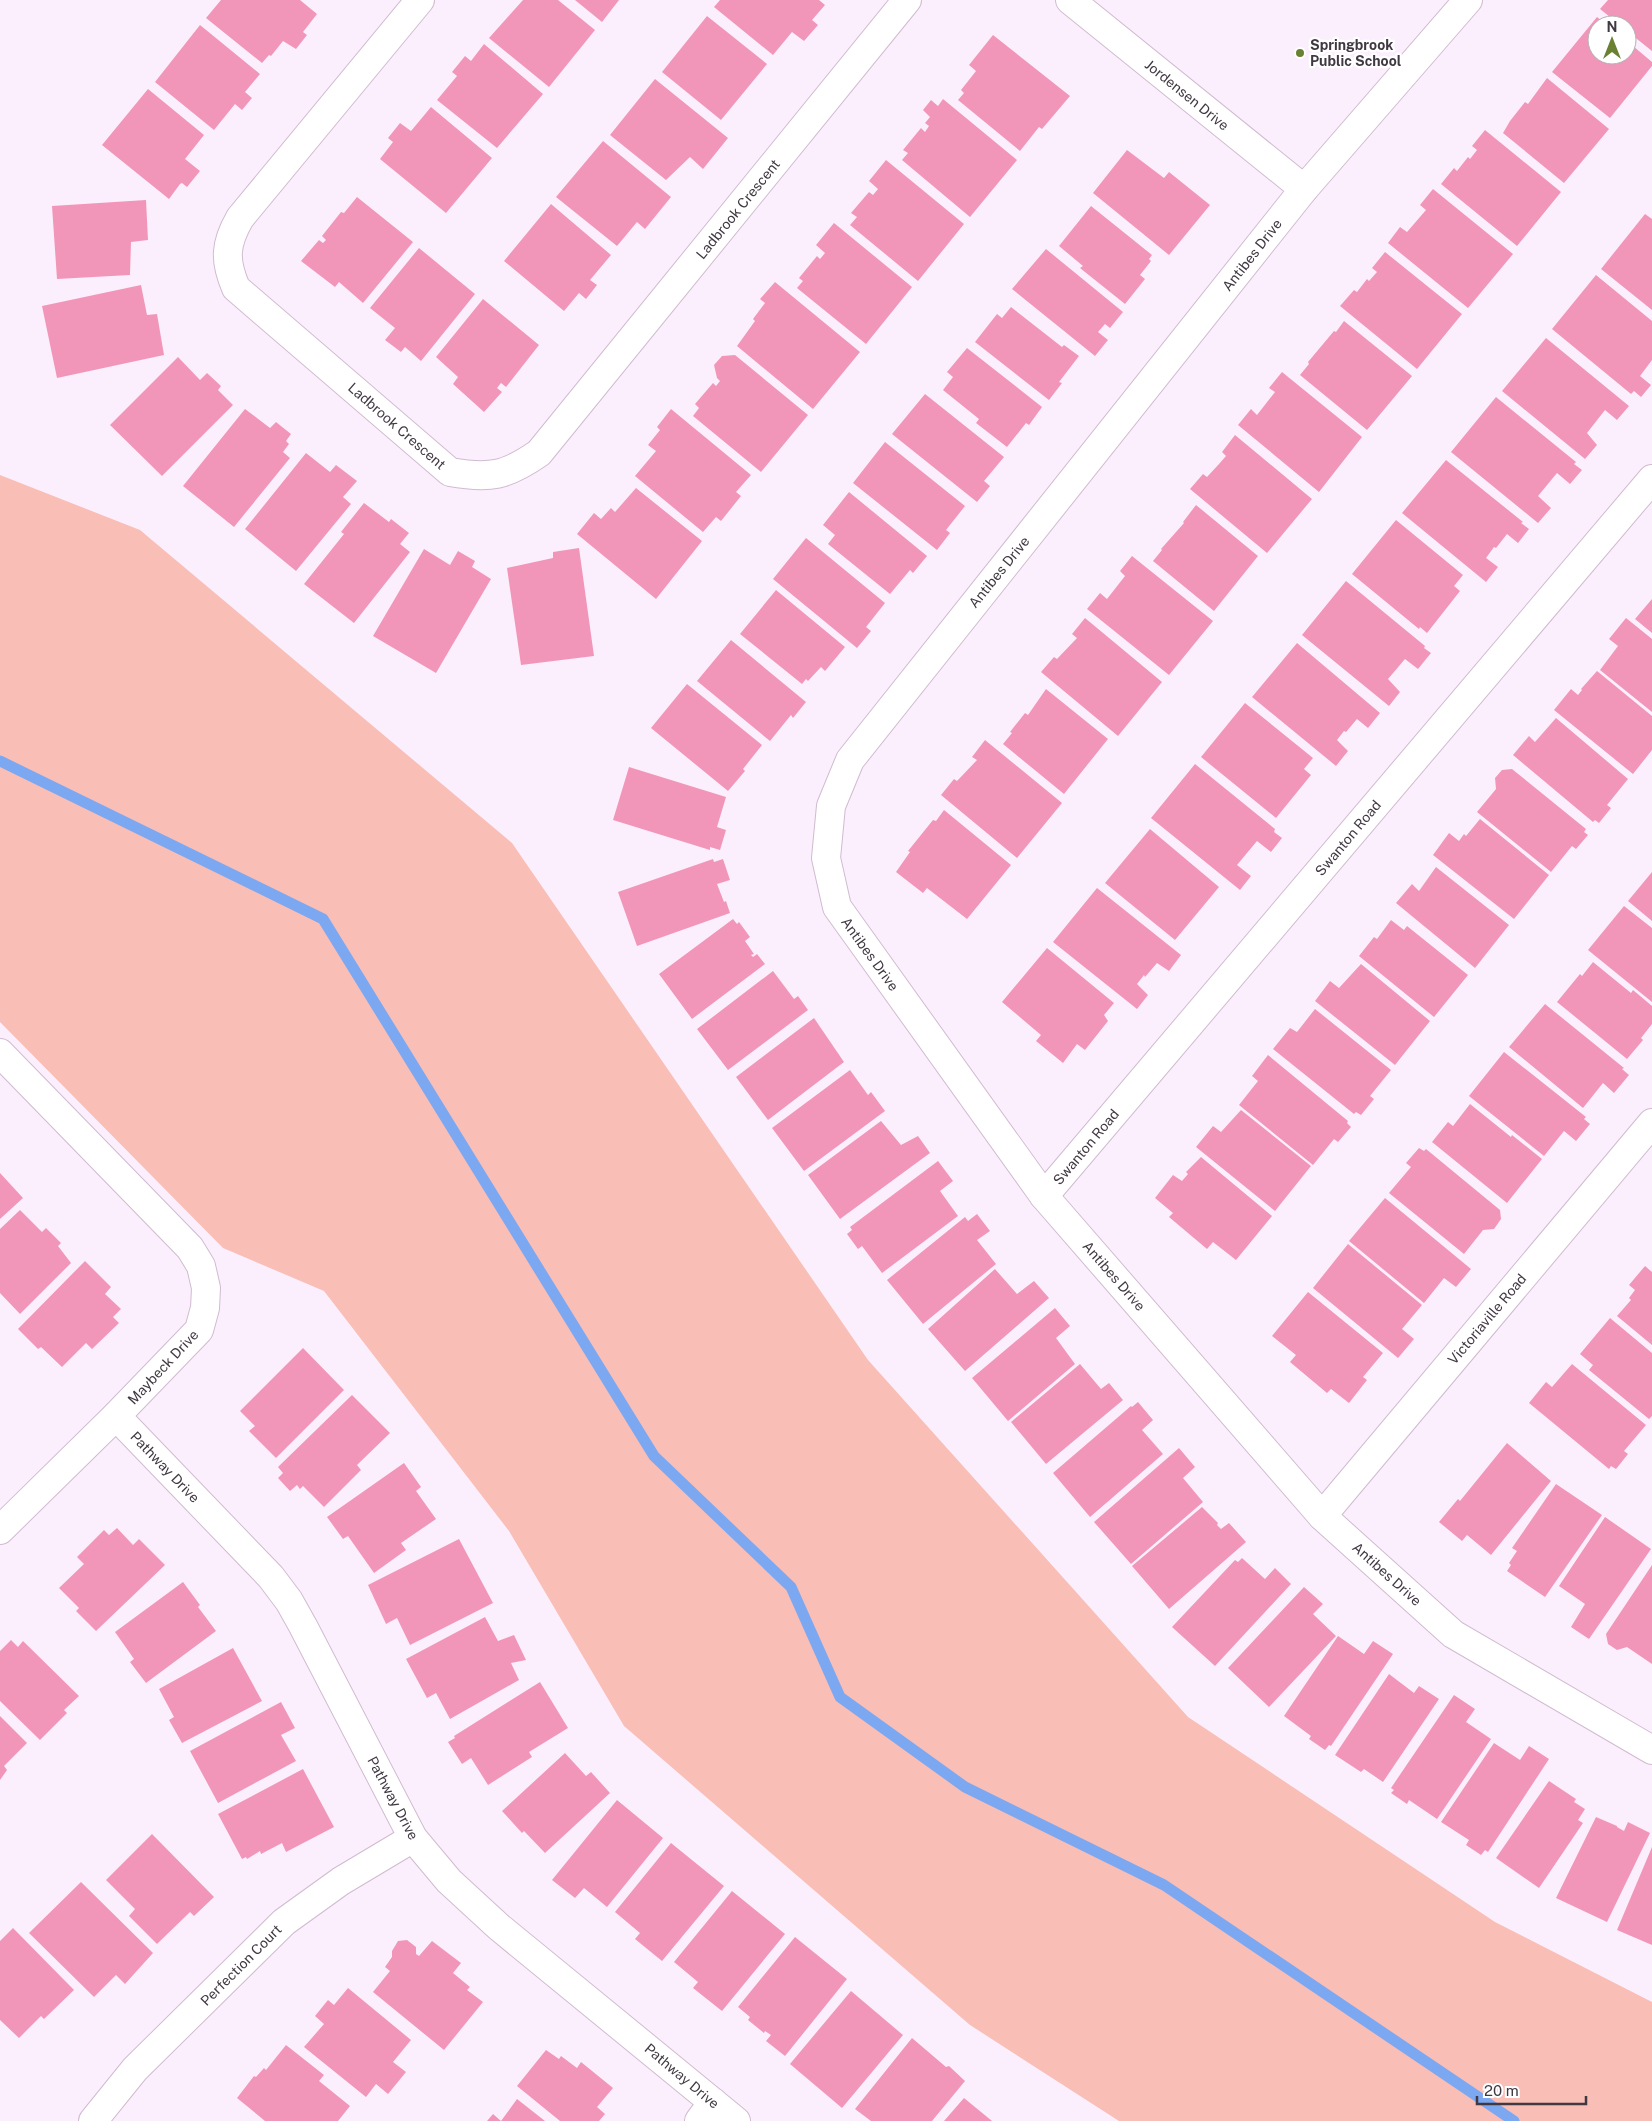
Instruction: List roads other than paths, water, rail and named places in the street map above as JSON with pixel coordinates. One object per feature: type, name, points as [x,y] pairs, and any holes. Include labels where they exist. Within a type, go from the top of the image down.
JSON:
[{"type":"street","name":"Ladbrook Crescent","points":[[420,0],[240,218],[231,234],[227,252],[228,271],[236,288],[450,472],[474,476],[497,475],[519,466],[539,453],[907,0]]},
{"type":"street","name":"Jordensen Drive","points":[[1070,0],[1304,189]]},
{"type":"street","name":"Antibes Drive","points":[[1462,2],[1304,189],[850,760],[831,806],[826,858],[836,907],[1044,1196],[1322,1516],[1453,1634],[1652,1750]]},
{"type":"street","name":"Swanton Road","points":[[1044,1196],[1652,479]]},
{"type":"street","name":"Maybeck Drive","points":[[0,1053],[190,1248],[201,1266],[206,1288],[205,1308],[199,1330],[116,1416],[0,1530]]},
{"type":"street","name":"Victoriaville Road","points":[[1322,1516],[1652,1122]]},
{"type":"street","name":"Pathway Drive","points":[[116,1416],[271,1578],[289,1602],[304,1626],[413,1838],[449,1881],[706,2112],[736,2121]]},
{"type":"street","name":"Perfection Court","points":[[93,2121],[136,2069],[284,1922],[341,1881],[413,1838]]},
{"type":"waterway","points":[[0,761],[323,919],[654,1456],[791,1587],[840,1697],[965,1787],[1164,1885],[1514,2121]]},
{"type":"place","name":"Springbrook Public School","points":[[1300,53]]}]
